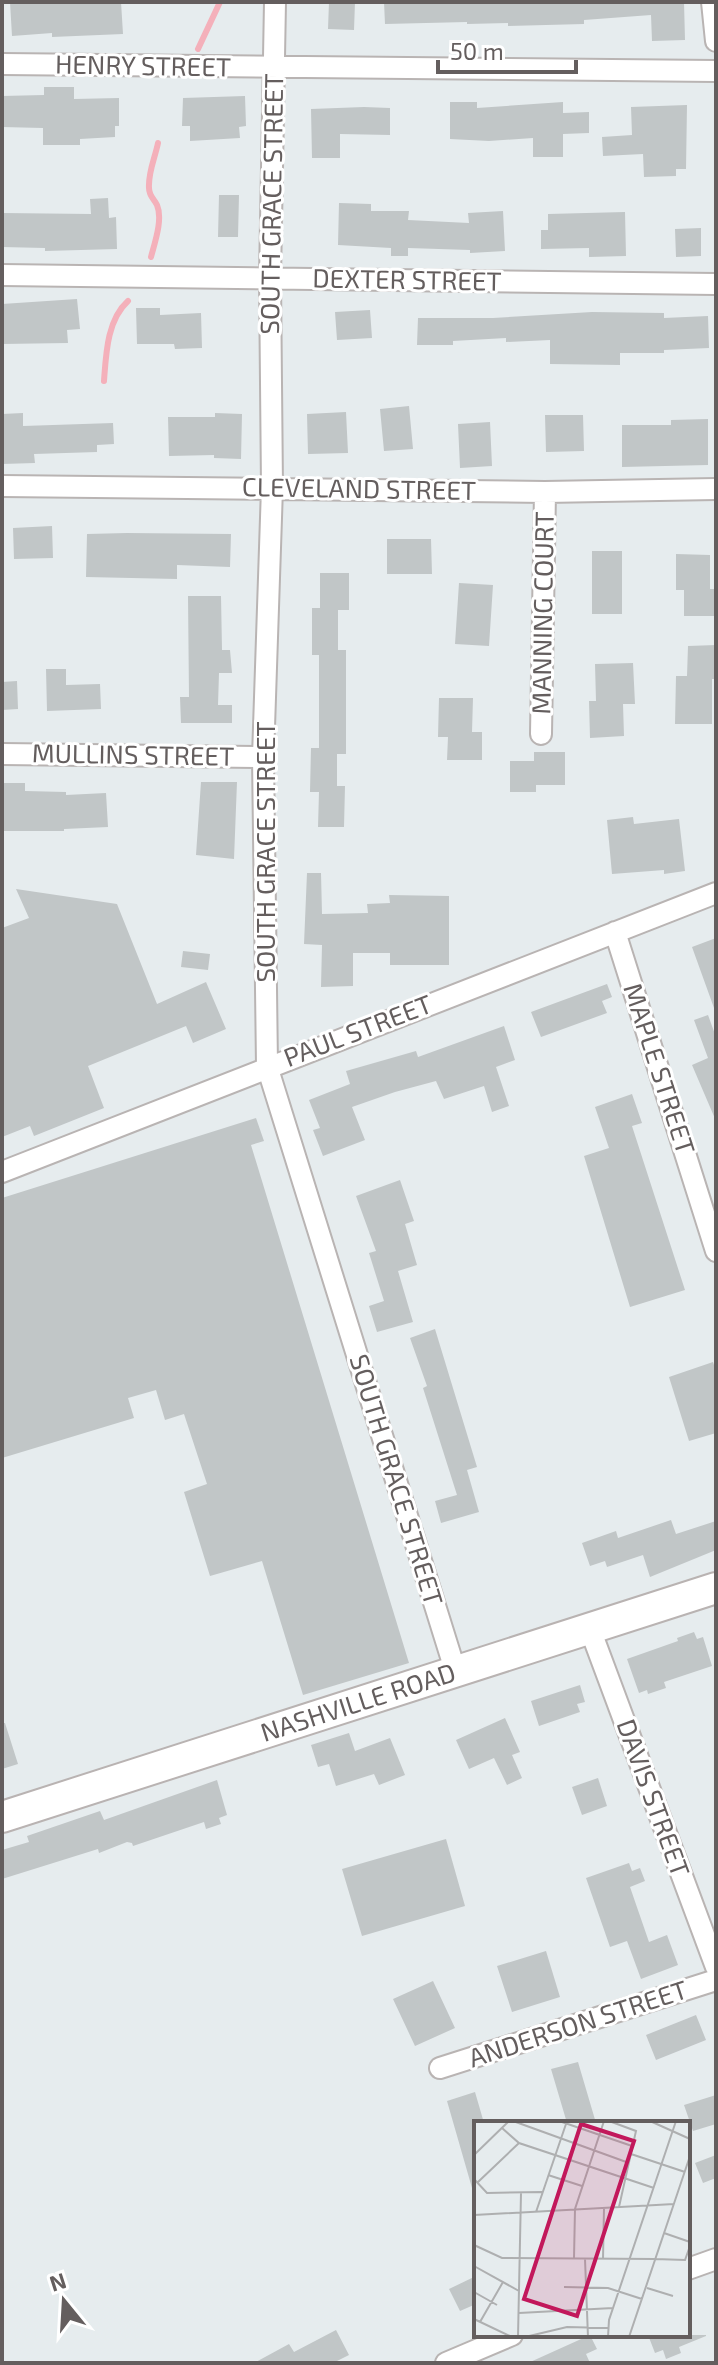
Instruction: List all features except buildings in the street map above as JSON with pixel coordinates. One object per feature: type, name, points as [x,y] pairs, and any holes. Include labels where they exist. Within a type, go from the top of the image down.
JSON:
[{"type":"main road","name":"NASHVILLE ROAD","points":[[2,1817],[716,1588]]},
{"type":"street","name":"SOUTH GRACE STREET","points":[[275,2],[270,278],[272,488],[263,757],[267,1066],[456,1673]]},
{"type":"street","points":[[712,2],[716,41]]},
{"type":"street","name":"HENRY STREET","points":[[2,64],[716,71]]},
{"type":"street","name":"DEXTER STREET","points":[[2,275],[716,284]]},
{"type":"street","name":"CLEVELAND STREET","points":[[2,486],[545,492],[716,489]]},
{"type":"street","name":"MANNING COURT","points":[[541,734],[545,492]]},
{"type":"street","name":"MULLINS STREET","points":[[2,754],[263,757]]},
{"type":"street","name":"PAUL STREET","points":[[2,1172],[716,893]]},
{"type":"street","name":"MAPLE STREET","points":[[615,932],[716,1251]]},
{"type":"street","name":"DAVIS STREET","points":[[590,1629],[716,1967]]},
{"type":"street","name":"ANDERSON STREET","points":[[440,2068],[716,1980]]},
{"type":"street","points":[[690,2268],[716,2259]]},
{"type":"street","points":[[446,2363],[507,2337]]},
{"type":"waterway","points":[[198,49],[220,2]]},
{"type":"waterway","points":[[151,257],[159,217],[149,182],[158,143]]},
{"type":"waterway","points":[[104,381],[112,328],[128,301]]}]
